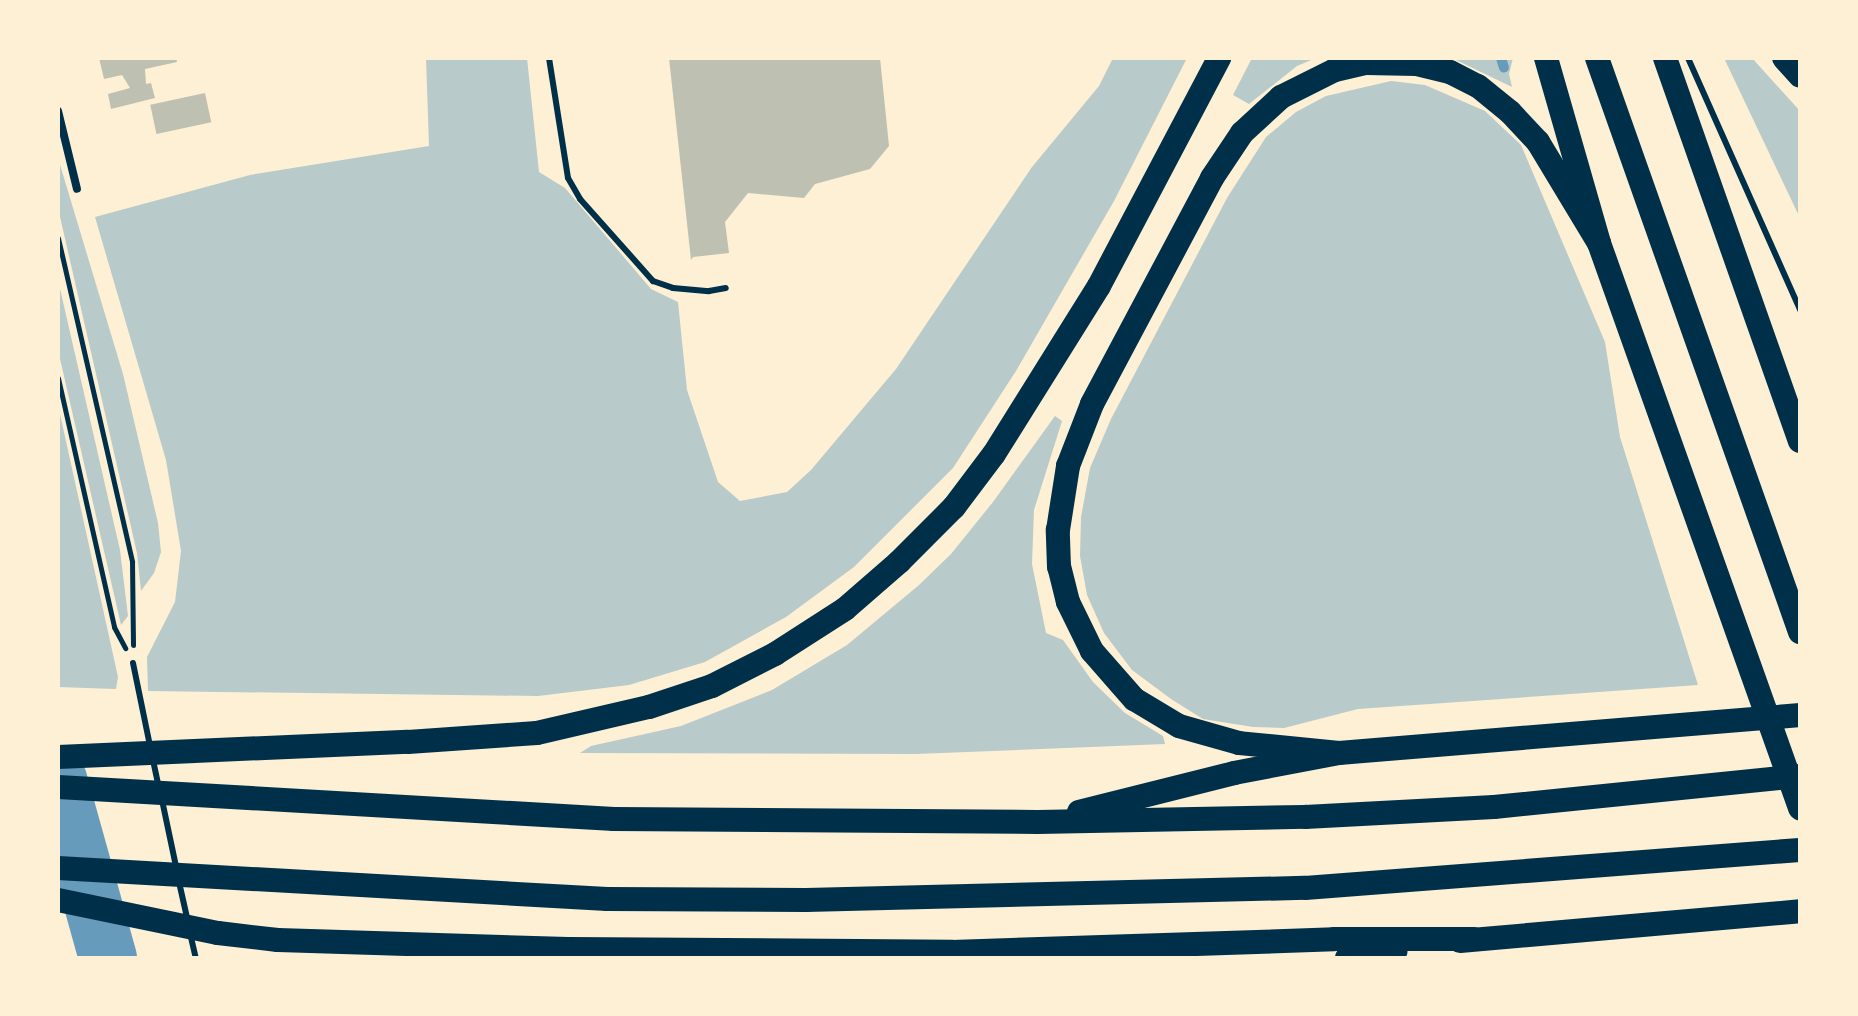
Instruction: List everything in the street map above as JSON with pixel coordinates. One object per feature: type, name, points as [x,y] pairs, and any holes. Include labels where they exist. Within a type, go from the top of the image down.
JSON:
[{"type":"highway","points":[[58,757],[408,742],[551,730],[649,707],[712,686],[775,654],[845,609],[954,507],[994,454],[1099,286],[1219,58]]},
{"type":"highway","points":[[1546,58],[1599,243],[1800,808]]},
{"type":"highway","points":[[1597,58],[1800,632]]},
{"type":"highway","points":[[1665,58],[1800,441]]},
{"type":"highway","points":[[1784,58],[1800,76]]},
{"type":"highway","points":[[1339,753],[1239,743],[1179,726],[1134,699],[1092,651],[1065,594],[1058,530],[1068,466],[1092,404],[1212,178],[1242,133],[1281,97],[1335,70],[1366,63],[1417,64],[1450,72],[1478,86],[1510,112],[1538,142],[1599,243]]},
{"type":"highway","points":[[1038,822],[1234,773],[1339,753],[1800,715]]},
{"type":"highway","points":[[58,787],[614,819],[1038,822],[1305,817],[1494,807],[1800,776]]},
{"type":"highway","points":[[58,868],[607,899],[1006,897],[1305,888],[1800,850]]},
{"type":"highway","points":[[58,900],[218,933],[305,942],[568,949],[952,952],[1334,939],[1474,939]]},
{"type":"highway","points":[[1347,958],[1474,939],[1797,912]]},
{"type":"highway","points":[[305,942],[358,958]]},
{"type":"street","points":[[58,111],[77,189]]},
{"type":"lane","points":[[549,58],[568,178],[580,199],[653,281],[673,288],[709,291],[726,288]]},
{"type":"lane","points":[[1688,58],[1800,310]]},
{"type":"lane","points":[[133,663],[196,958]]},
{"type":"path","points":[[58,238],[132,562],[133,663]]},
{"type":"path","points":[[58,378],[114,627],[133,663]]},
{"type":"shaded area","points":[[426,58],[527,58],[539,172],[565,188],[651,289],[678,302],[687,390],[718,482],[740,501],[787,492],[811,470],[896,369],[1032,167],[1099,86],[1113,58],[1187,58],[1114,201],[1016,371],[953,468],[854,567],[786,617],[705,662],[629,685],[538,696],[148,691],[147,657],[175,602],[181,551],[166,460],[95,217],[250,175],[429,146]]},
{"type":"shaded area","points":[[1252,58],[1316,58],[1297,66],[1249,104],[1233,95]]},
{"type":"shaded area","points":[[1452,58],[1513,58],[1509,74],[1512,87]]},
{"type":"shaded area","points":[[1724,58],[1752,58],[1800,111],[1800,218]]},
{"type":"shaded area","points":[[1391,81],[1425,85],[1485,111],[1521,145],[1605,342],[1620,437],[1698,685],[1358,709],[1284,728],[1253,727],[1203,719],[1171,699],[1132,670],[1104,633],[1087,595],[1080,556],[1081,517],[1090,468],[1111,419],[1227,198],[1266,137],[1296,112],[1326,96]]},
{"type":"shaded area","points":[[58,158],[123,374],[158,523],[161,552],[154,573],[141,591],[137,553],[58,208]]},
{"type":"shaded area","points":[[58,280],[120,550],[128,616],[121,625],[58,350]]},
{"type":"shaded area","points":[[58,405],[118,677],[116,689],[58,687]]},
{"type":"shaded area","points":[[1055,416],[1062,421],[1034,510],[1032,564],[1046,633],[1063,640],[1093,682],[1125,713],[1163,736],[1165,744],[916,754],[580,753],[591,746],[681,726],[772,690],[847,645],[951,554]]},
{"type":"building","points":[[99,58],[176,58],[177,62],[145,69],[146,84],[151,83],[155,98],[111,109],[108,94],[130,88],[122,75],[104,79]]},
{"type":"building","points":[[669,58],[880,58],[889,146],[870,169],[815,184],[804,198],[748,193],[725,222],[729,253],[693,257],[691,260]]},
{"type":"building","points":[[205,93],[211,122],[156,134],[150,105]]},
{"type":"waterway","points":[[1501,58],[1504,68]]},
{"type":"waterway","points":[[58,779],[108,958]]}]
